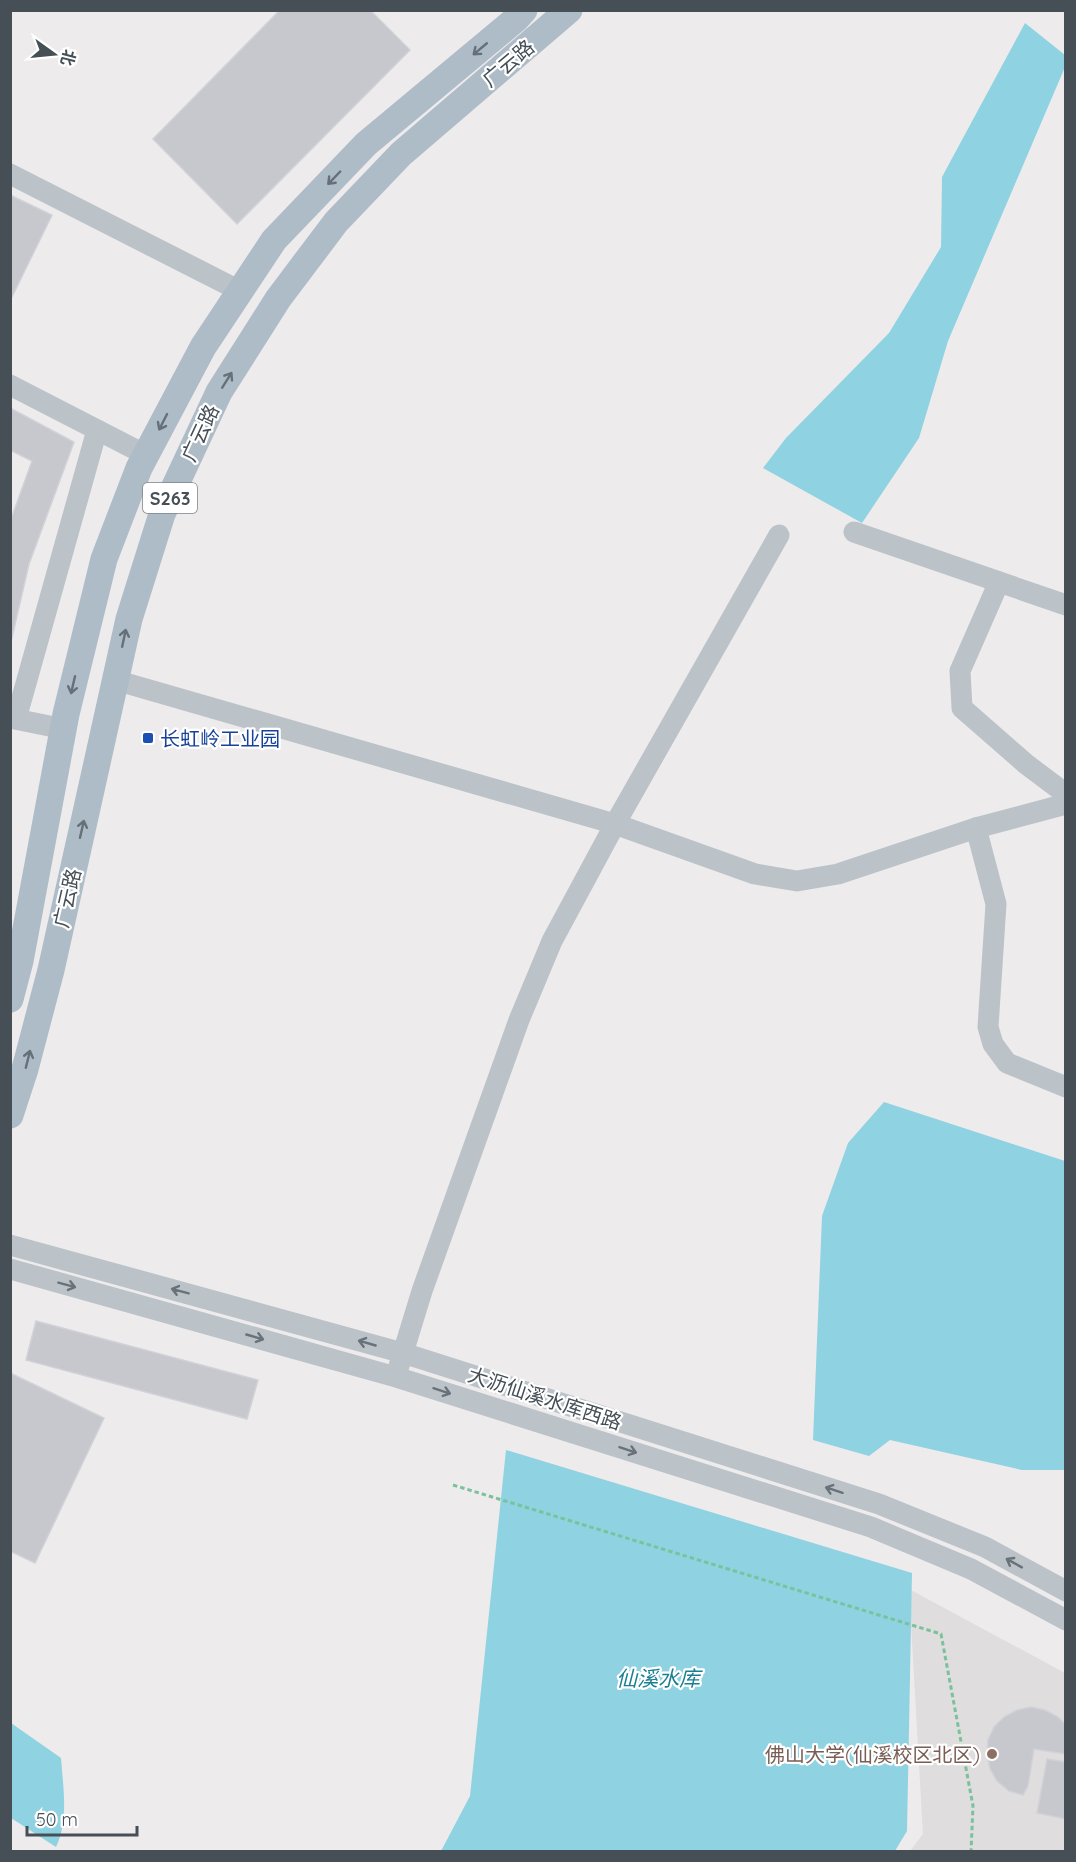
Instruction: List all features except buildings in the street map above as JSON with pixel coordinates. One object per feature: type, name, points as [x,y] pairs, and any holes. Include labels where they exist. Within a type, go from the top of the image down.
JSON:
[{"type":"main road","name":"广云路","points":[[10,999],[20,961],[64,729],[104,560],[146,455],[203,347],[274,240],[366,144],[524,10]]},
{"type":"main road","name":"广云路","points":[[10,1115],[25,1070],[51,970],[129,619],[162,514],[219,392],[278,299],[336,222],[401,154],[569,10]]},
{"type":"street","points":[[10,174],[240,291]]},
{"type":"street","points":[[10,385],[146,455]]},
{"type":"street","points":[[64,729],[13,718],[97,430]]},
{"type":"street","points":[[854,532],[1065,605]]},
{"type":"street","points":[[396,1377],[422,1291],[519,1020],[552,941],[779,535]]},
{"type":"street","points":[[999,582],[960,671],[962,708],[1026,764],[1065,794]]},
{"type":"street","points":[[115,680],[615,825],[755,874],[797,881],[838,874],[976,828],[1065,804]]},
{"type":"street","points":[[976,828],[996,904],[988,1027],[993,1044],[1007,1062],[1065,1087]]},
{"type":"street","name":"大沥仙溪水库西路","points":[[10,1245],[403,1353],[879,1504],[985,1547],[1065,1591]]},
{"type":"street","points":[[10,1269],[396,1377],[871,1527],[971,1569],[1065,1620]]},
{"type":"path","points":[[453,1485],[941,1634],[973,1806],[971,1851]]},
{"type":"shaded area","name":"佛山大学(仙溪校区北区)","points":[[909,1589],[1065,1673],[1065,1851],[910,1851],[923,1834]]},
{"type":"water","points":[[1025,23],[1065,55],[1065,67],[948,341],[919,438],[862,523],[763,468],[786,438],[889,333],[941,247],[942,177]]},
{"type":"water","points":[[884,1102],[1065,1161],[1065,1470],[1022,1470],[890,1440],[869,1456],[813,1440],[822,1216],[848,1143]]},
{"type":"water","name":"仙溪水库","points":[[506,1450],[912,1573],[907,1831],[895,1851],[441,1851],[470,1796]]},
{"type":"water","points":[[11,1723],[61,1758],[64,1815],[56,1847],[11,1818]]},
{"type":"place","name":"长虹岭工业园","points":[[148,738]]},
{"type":"place","name":"佛山大学(仙溪校区北区)","points":[[992,1754]]}]
